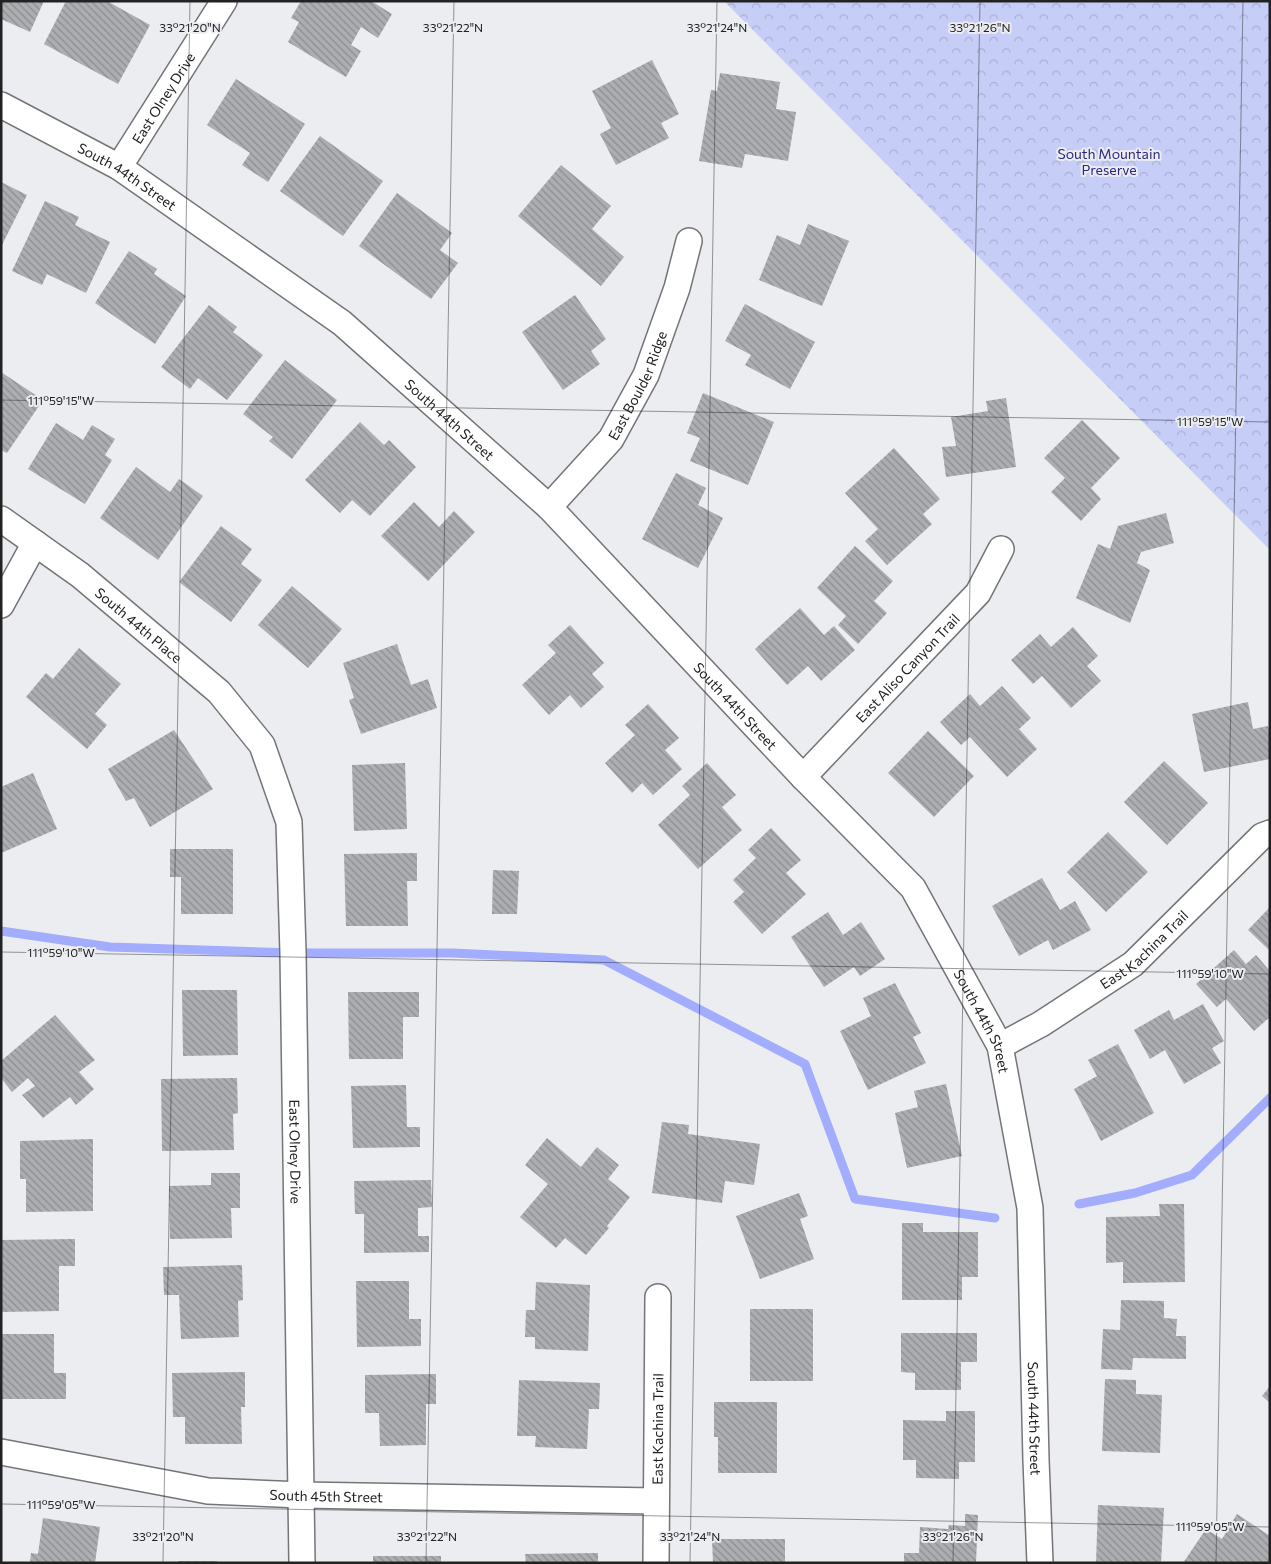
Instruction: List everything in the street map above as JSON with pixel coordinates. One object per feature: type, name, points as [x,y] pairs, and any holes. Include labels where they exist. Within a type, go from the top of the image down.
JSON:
[{"type":"street","name":"East Olney Drive","points":[[119,167],[224,1]]},
{"type":"street","name":"South 44th Street","points":[[1,105],[119,167],[342,322],[549,507],[803,777],[913,888],[1000,1046],[1030,1208],[1040,1563]]},
{"type":"street","name":"East Boulder Ridge","points":[[549,507],[611,439],[646,375],[677,288],[689,241]]},
{"type":"street","name":"South 44th Place","points":[[1,519],[80,575],[219,692],[262,745]]},
{"type":"street","points":[[1,605],[35,542]]},
{"type":"street","name":"East Aliso Canyon Trail","points":[[803,777],[978,593],[1001,549]]},
{"type":"street","name":"East Olney Drive","points":[[262,745],[289,822],[293,963],[302,1563]]},
{"type":"street","name":"East Kachina Trail","points":[[1000,1046],[1041,1024],[1133,964],[1262,836],[1270,833]]},
{"type":"street","name":"East Kachina Trail","points":[[656,1563],[658,1297]]},
{"type":"street","name":"South 45th Street","points":[[1,1452],[208,1491],[302,1495],[655,1501]]},
{"type":"green space","name":"South Mountain Preserve","points":[[724,1],[1270,1],[1270,550]]},
{"type":"building","points":[[1,1],[44,1],[30,32],[1,19]]},
{"type":"building","points":[[66,1],[107,1],[150,25],[118,84],[44,44]]},
{"type":"building","points":[[301,1],[371,1],[392,14],[378,38],[361,27],[351,45],[361,51],[346,77],[288,42],[299,22],[291,18]]},
{"type":"building","points":[[652,60],[679,114],[661,123],[669,138],[616,165],[600,134],[611,128],[592,91]]},
{"type":"building","points":[[720,73],[780,82],[776,109],[796,112],[788,161],[745,154],[742,168],[699,161],[711,90],[717,91]]},
{"type":"building","points":[[236,79],[305,124],[268,182],[242,165],[250,153],[207,125]]},
{"type":"building","points":[[320,136],[383,181],[343,236],[280,191]]},
{"type":"building","points":[[561,165],[611,206],[592,229],[624,257],[601,286],[518,216]]},
{"type":"building","points":[[1,182],[27,195],[1,247]]},
{"type":"building","points":[[397,193],[452,233],[440,250],[458,263],[431,299],[359,246]]},
{"type":"building","points":[[45,201],[79,217],[75,225],[110,242],[86,293],[47,274],[42,285],[12,271]]},
{"type":"building","points":[[808,224],[849,241],[822,306],[759,280],[777,235],[800,245]]},
{"type":"building","points":[[129,251],[157,269],[154,274],[186,296],[155,344],[95,303]]},
{"type":"building","points":[[575,295],[606,339],[591,351],[600,364],[563,390],[522,332]]},
{"type":"building","points":[[745,304],[815,342],[790,389],[745,365],[751,355],[725,341]]},
{"type":"building","points":[[209,305],[237,327],[233,332],[263,355],[227,400],[198,378],[190,389],[161,367]]},
{"type":"building","points":[[285,360],[337,400],[292,459],[269,441],[273,437],[243,414]]},
{"type":"building","points":[[1,372],[43,400],[7,453],[1,450]]},
{"type":"building","points":[[703,393],[774,422],[748,485],[690,461],[700,438],[687,433]]},
{"type":"building","points":[[1006,398],[1016,467],[946,477],[942,447],[956,446],[951,417],[988,411],[986,401]]},
{"type":"building","points":[[1082,420],[1120,458],[1091,488],[1101,499],[1081,521],[1051,492],[1065,478],[1044,458]]},
{"type":"building","points":[[360,422],[384,445],[389,440],[416,467],[370,516],[352,500],[340,513],[305,480]]},
{"type":"building","points":[[56,423],[83,440],[92,425],[115,439],[105,455],[112,460],[85,504],[28,469]]},
{"type":"building","points":[[894,448],[940,499],[923,514],[932,524],[887,565],[865,541],[878,529],[845,493]]},
{"type":"building","points":[[136,467],[170,492],[179,479],[203,496],[158,560],[100,518]]},
{"type":"building","points":[[676,473],[706,488],[698,505],[723,518],[698,568],[642,539]]},
{"type":"building","points":[[414,502],[439,527],[454,511],[475,532],[428,581],[381,536]]},
{"type":"building","points":[[1166,513],[1174,543],[1141,552],[1137,563],[1150,570],[1130,623],[1076,598],[1098,544],[1110,549],[1118,526]]},
{"type":"building","points":[[221,526],[252,549],[241,564],[262,580],[231,622],[179,582]]},
{"type":"building","points":[[855,546],[893,581],[874,601],[887,613],[858,644],[838,625],[846,616],[817,588]]},
{"type":"building","points":[[292,586],[342,629],[308,668],[258,625]]},
{"type":"building","points":[[800,608],[824,635],[834,626],[855,650],[821,681],[808,666],[787,685],[755,649]]},
{"type":"building","points":[[570,625],[604,663],[592,674],[604,687],[581,708],[570,695],[549,715],[522,685],[556,653],[548,645]]},
{"type":"building","points":[[1073,627],[1098,656],[1087,666],[1101,681],[1071,708],[1042,676],[1033,684],[1011,660],[1040,634],[1051,647]]},
{"type":"building","points":[[397,644],[411,685],[428,679],[437,708],[361,734],[349,700],[354,698],[343,663]]},
{"type":"building","points":[[79,648],[121,684],[95,714],[107,725],[87,749],[26,697],[46,673],[53,679]]},
{"type":"building","points":[[1002,686],[1031,718],[1019,729],[1037,749],[1007,777],[970,737],[961,745],[940,722],[970,694],[980,706]]},
{"type":"building","points":[[1248,702],[1253,729],[1268,726],[1270,734],[1270,759],[1204,772],[1192,714]]},
{"type":"building","points":[[648,704],[679,738],[665,750],[682,769],[653,795],[642,783],[632,793],[605,763],[635,735],[625,725]]},
{"type":"building","points":[[174,730],[213,789],[150,827],[134,798],[126,801],[108,769]]},
{"type":"building","points":[[928,731],[974,776],[934,817],[888,773]]},
{"type":"building","points":[[1164,761],[1208,803],[1167,845],[1124,802]]},
{"type":"building","points":[[405,763],[407,829],[354,831],[352,765]]},
{"type":"building","points":[[707,763],[736,795],[722,807],[742,830],[698,869],[658,825],[690,795],[682,786]]},
{"type":"building","points":[[33,773],[57,829],[1,853],[1,787]]},
{"type":"building","points":[[771,828],[801,860],[786,873],[806,894],[762,934],[733,902],[744,892],[733,880],[756,858],[748,850]]},
{"type":"building","points":[[1108,832],[1148,872],[1106,912],[1067,872]]},
{"type":"building","points":[[170,849],[233,849],[233,914],[181,914],[181,877],[170,877]]},
{"type":"building","points":[[417,853],[417,881],[407,881],[408,926],[346,926],[344,854]]},
{"type":"building","points":[[493,870],[519,871],[517,914],[492,914]]},
{"type":"building","points":[[1042,878],[1060,910],[1075,901],[1091,930],[1053,950],[1048,940],[1019,956],[992,906]]},
{"type":"building","points":[[1270,907],[1270,951],[1248,930]]},
{"type":"building","points":[[828,912],[843,935],[861,922],[885,959],[860,976],[854,967],[824,987],[791,937]]},
{"type":"building","points":[[1234,950],[1246,964],[1256,955],[1270,971],[1270,1017],[1254,1031],[1226,999],[1217,1007],[1196,984]]},
{"type":"building","points":[[895,983],[921,1033],[913,1037],[926,1063],[868,1090],[840,1031],[871,1016],[863,998]]},
{"type":"building","points":[[182,990],[237,990],[238,1055],[183,1056]]},
{"type":"building","points":[[348,992],[419,992],[419,1017],[403,1017],[403,1059],[349,1059]]},
{"type":"building","points":[[1203,1004],[1224,1041],[1212,1048],[1221,1063],[1184,1084],[1165,1050],[1150,1059],[1134,1030],[1169,1010],[1174,1020]]},
{"type":"building","points":[[55,1015],[95,1060],[79,1072],[94,1089],[76,1105],[70,1097],[43,1118],[22,1095],[35,1086],[28,1078],[12,1092],[1,1078],[1,1061]]},
{"type":"building","points":[[1118,1044],[1154,1113],[1101,1141],[1074,1089],[1097,1076],[1088,1060]]},
{"type":"building","points":[[237,1078],[238,1113],[233,1114],[234,1150],[162,1151],[161,1079]]},
{"type":"building","points":[[946,1084],[962,1156],[907,1168],[895,1113],[918,1107],[914,1091]]},
{"type":"building","points":[[406,1085],[407,1127],[420,1127],[420,1147],[353,1148],[351,1086]]},
{"type":"building","points":[[662,1122],[689,1125],[688,1134],[760,1144],[754,1185],[725,1181],[722,1203],[652,1193]]},
{"type":"building","points":[[547,1138],[581,1167],[597,1147],[619,1165],[608,1179],[630,1197],[607,1226],[609,1228],[586,1255],[565,1238],[556,1248],[520,1217],[548,1184],[525,1165]]},
{"type":"building","points":[[93,1139],[93,1211],[26,1212],[26,1179],[20,1179],[20,1141]]},
{"type":"building","points":[[211,1173],[240,1173],[240,1208],[231,1208],[232,1238],[170,1239],[169,1186],[211,1185]]},
{"type":"building","points":[[431,1180],[432,1207],[418,1208],[418,1236],[429,1236],[429,1252],[364,1253],[364,1214],[355,1214],[354,1181]]},
{"type":"building","points":[[799,1193],[808,1216],[800,1219],[814,1259],[760,1279],[736,1216]]},
{"type":"building","points":[[1159,1204],[1184,1204],[1185,1282],[1123,1283],[1123,1262],[1106,1263],[1106,1217],[1160,1216]]},
{"type":"building","points":[[902,1223],[923,1223],[923,1232],[978,1232],[978,1277],[962,1277],[962,1300],[902,1300]]},
{"type":"building","points":[[75,1239],[75,1266],[59,1266],[59,1311],[2,1312],[1,1240]]},
{"type":"building","points":[[242,1265],[243,1300],[238,1301],[239,1337],[181,1339],[179,1295],[164,1295],[163,1267]]},
{"type":"building","points":[[356,1281],[409,1281],[409,1319],[421,1319],[421,1346],[357,1347]]},
{"type":"building","points":[[536,1282],[590,1285],[588,1351],[535,1349],[535,1337],[525,1337],[526,1310],[535,1310]]},
{"type":"building","points":[[1121,1300],[1164,1301],[1164,1318],[1177,1319],[1176,1336],[1186,1336],[1186,1359],[1133,1358],[1132,1370],[1101,1369],[1103,1329],[1120,1330]]},
{"type":"building","points":[[750,1309],[813,1309],[813,1381],[750,1381]]},
{"type":"building","points":[[901,1333],[977,1333],[977,1362],[961,1362],[961,1390],[915,1390],[915,1373],[901,1372]]},
{"type":"building","points":[[1,1334],[54,1334],[54,1373],[66,1373],[66,1399],[1,1399]]},
{"type":"building","points":[[245,1372],[245,1407],[241,1407],[242,1444],[185,1444],[185,1417],[173,1417],[172,1373]]},
{"type":"building","points":[[436,1374],[436,1404],[426,1404],[426,1445],[380,1446],[379,1413],[365,1413],[365,1375]]},
{"type":"building","points":[[1105,1379],[1136,1380],[1136,1394],[1162,1395],[1160,1453],[1102,1451]]},
{"type":"building","points":[[519,1380],[600,1383],[599,1409],[589,1409],[587,1449],[535,1447],[536,1436],[517,1436]]},
{"type":"building","points":[[1270,1386],[1270,1403],[1262,1396]]},
{"type":"building","points":[[714,1402],[777,1402],[777,1473],[718,1473],[718,1437],[714,1437]]},
{"type":"building","points":[[946,1411],[975,1411],[975,1462],[959,1462],[959,1479],[916,1478],[916,1460],[903,1460],[903,1420],[946,1421]]},
{"type":"building","points":[[1098,1505],[1164,1508],[1161,1563],[1096,1563]]},
{"type":"building","points":[[965,1514],[978,1515],[976,1563],[904,1563],[904,1553],[919,1553],[920,1527],[948,1529],[949,1525],[965,1526]]},
{"type":"building","points":[[1237,1514],[1270,1536],[1269,1563],[1183,1563],[1206,1529],[1222,1539]]},
{"type":"building","points":[[43,1518],[100,1527],[95,1563],[30,1563],[31,1553],[38,1554]]},
{"type":"building","points":[[712,1539],[785,1539],[785,1563],[713,1563]]},
{"type":"building","points":[[598,1553],[598,1563],[526,1563],[525,1554]]},
{"type":"building","points":[[373,1556],[441,1556],[441,1563],[373,1563]]},
{"type":"building","points":[[178,1561],[217,1561],[217,1563],[178,1563]]},
{"type":"waterway","points":[[1,931],[110,947],[293,953],[453,953],[604,960],[805,1064],[855,1199],[995,1218]]},
{"type":"waterway","points":[[1079,1204],[1135,1193],[1192,1175],[1270,1098]]}]
